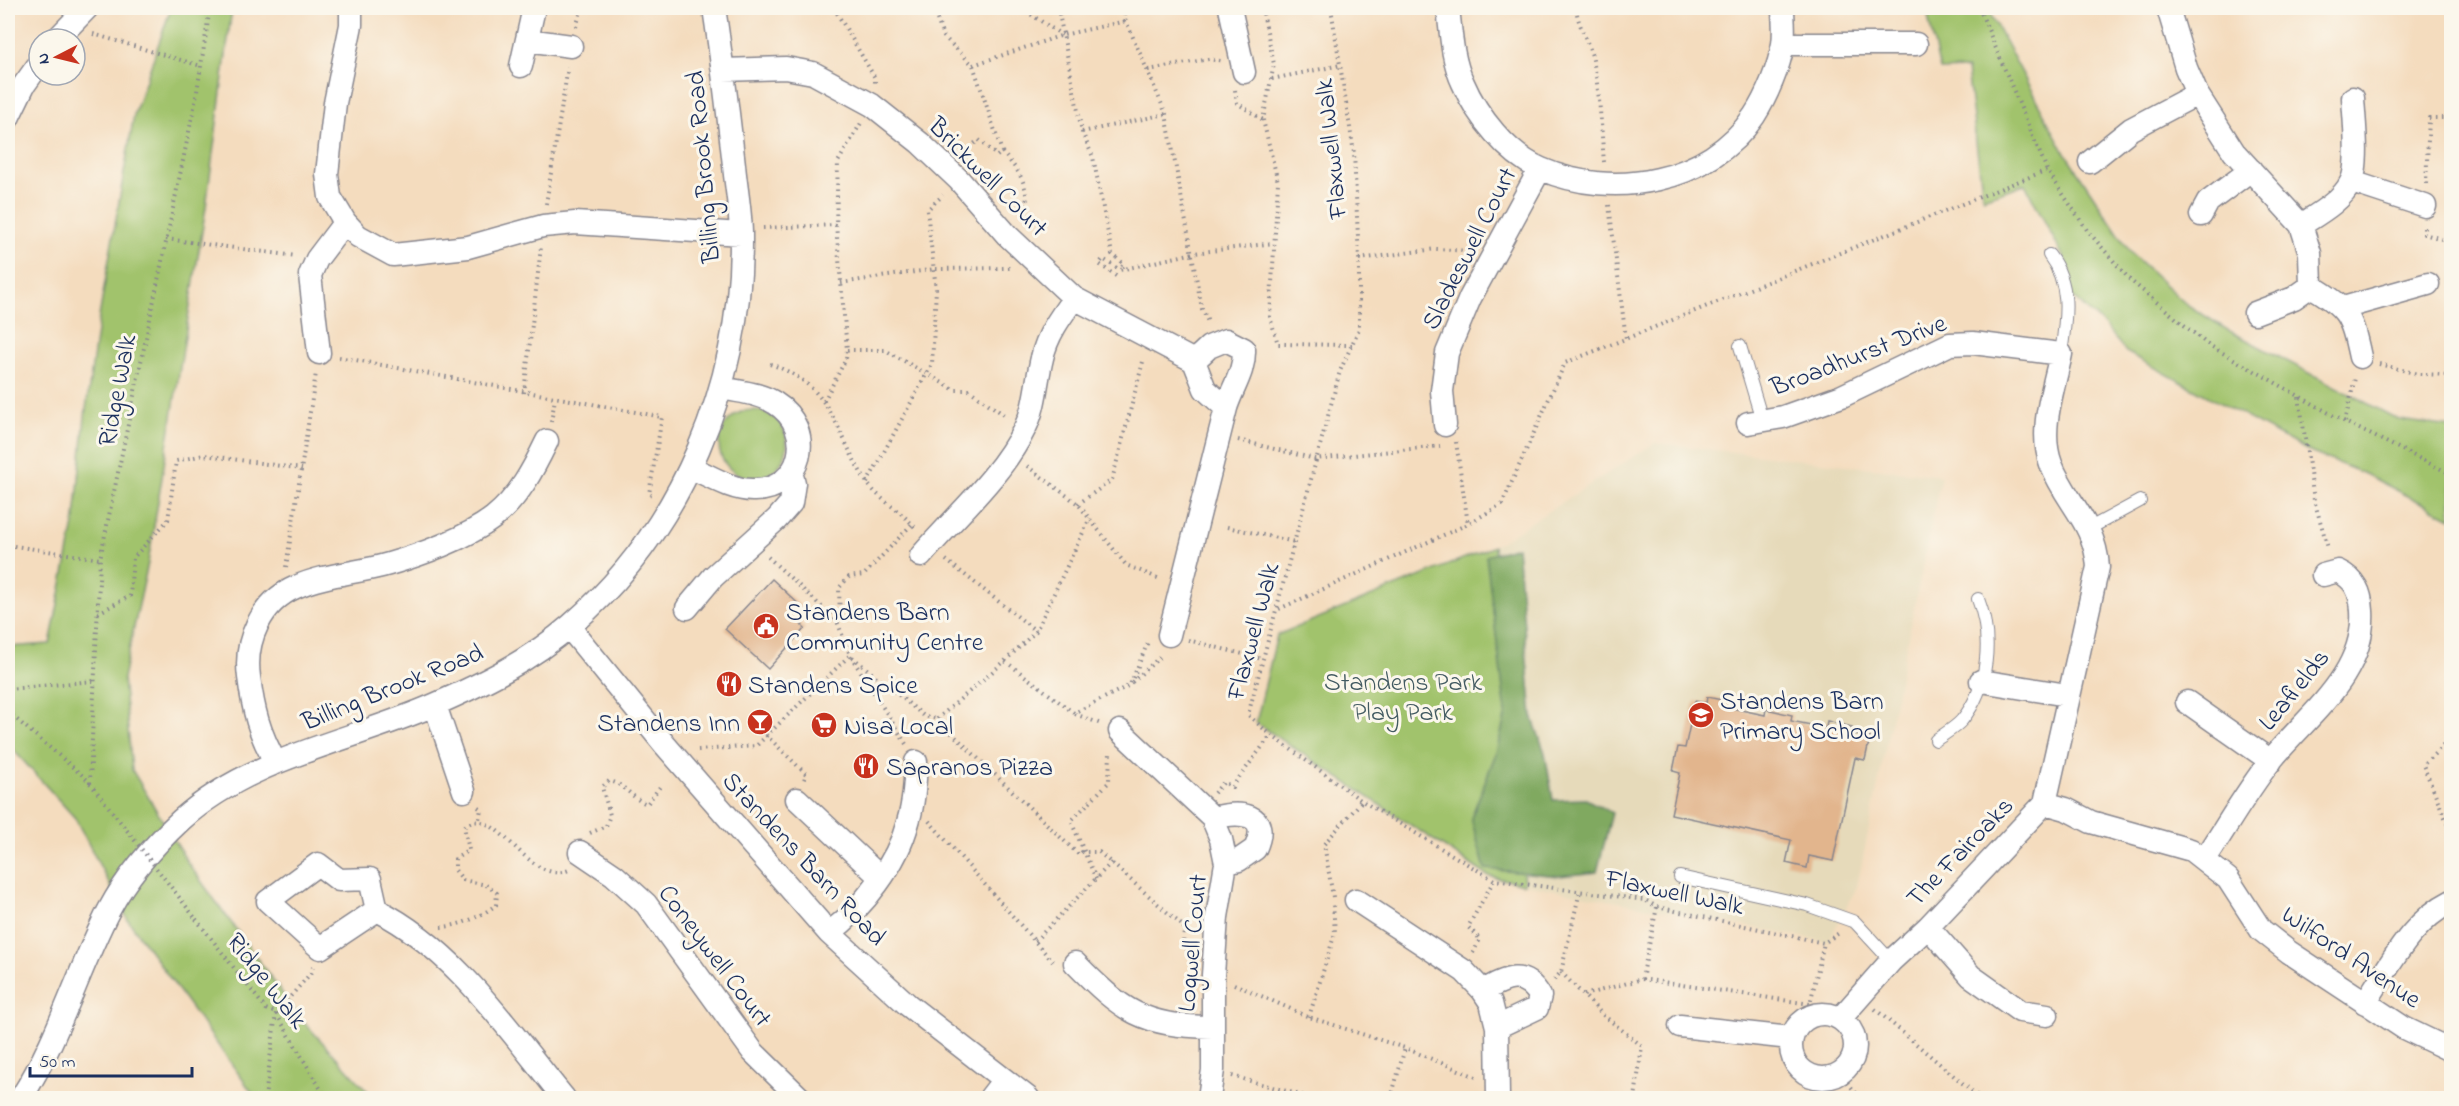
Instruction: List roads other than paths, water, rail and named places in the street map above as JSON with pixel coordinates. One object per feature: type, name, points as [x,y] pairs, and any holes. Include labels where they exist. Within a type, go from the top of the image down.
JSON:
[{"type":"street","points":[[68,27],[87,8]]},
{"type":"street","points":[[351,8],[351,25],[329,142],[327,174],[330,197],[345,222],[358,236],[393,255],[468,247],[543,226],[575,223],[621,224],[741,234]]},
{"type":"street","points":[[521,66],[534,8]]},
{"type":"street","name":"Billing Brook Road","points":[[21,1098],[53,1043],[110,909],[129,878],[160,842],[209,797],[276,763],[435,705],[504,672],[569,627],[606,591],[641,550],[692,468],[722,388],[737,315],[741,234],[714,8]]},
{"type":"street","points":[[1230,8],[1235,74]]},
{"type":"street","points":[[1448,8],[1454,54],[1462,82],[1492,130],[1540,169],[1576,180],[1617,185],[1649,181],[1690,170],[1737,136],[1754,116],[1765,95],[1783,44],[1783,8]]},
{"type":"street","points":[[2169,8],[2186,68],[2198,94],[2234,152],[2301,225],[2310,253],[2311,286]]},
{"type":"street","points":[[527,40],[571,46]]},
{"type":"street","points":[[1783,44],[1916,44]]},
{"type":"street","name":"Brickwell Court","points":[[723,70],[786,68],[813,73],[872,105],[920,143],[959,180],[1030,258],[1074,298],[1194,361]]},
{"type":"street","points":[[8,118],[27,81]]},
{"type":"street","points":[[2090,162],[2131,129],[2198,94]]},
{"type":"street","points":[[2301,225],[2339,198],[2352,182],[2356,144],[2353,98]]},
{"type":"street","name":"Sladeswell Court","points":[[1445,424],[1442,391],[1447,353],[1470,298],[1540,169]]},
{"type":"street","points":[[2201,215],[2208,202],[2251,170]]},
{"type":"street","points":[[2352,182],[2425,206]]},
{"type":"street","points":[[319,353],[309,292],[310,275],[317,259],[345,222]]},
{"type":"street","points":[[2343,308],[2428,284]]},
{"type":"street","points":[[2311,286],[2343,308],[2355,329],[2360,357]]},
{"type":"street","points":[[2255,313],[2294,298],[2311,286]]},
{"type":"street","points":[[925,551],[1010,453],[1033,409],[1042,356],[1055,327],[1074,298]]},
{"type":"street","points":[[1166,644],[1226,408],[1240,377],[1244,360],[1244,349],[1226,340],[1209,347],[1194,361],[1205,389],[1226,408]]},
{"type":"street","name":"Broadhurst Drive","points":[[1755,422],[1784,417],[1842,396],[1950,344],[1973,343],[2061,354]]},
{"type":"street","name":"The Fairoaks","points":[[1840,1019],[1859,994],[1928,927],[2044,803],[2098,567],[2097,549],[2090,528],[2061,484],[2050,462],[2046,441],[2061,354]]},
{"type":"street","points":[[692,468],[737,487],[754,490],[771,488],[792,472],[800,455],[798,430],[788,414],[776,403],[762,397],[722,388]]},
{"type":"street","points":[[276,763],[262,739],[255,720],[247,662],[250,641],[257,622],[281,596],[308,583],[381,566],[420,553],[492,518],[526,484],[547,441]]},
{"type":"street","points":[[687,608],[713,577],[791,503],[794,483],[792,472]]},
{"type":"street","name":"Leafields","points":[[2205,859],[2271,761],[2338,685],[2355,656],[2363,628],[2362,600],[2352,578],[2338,571],[2324,575]]},
{"type":"street","name":"Standens Barn Road","points":[[569,627],[664,746],[829,933],[997,1090],[1028,1098]]},
{"type":"street","points":[[1981,681],[2067,695]]},
{"type":"street","name":"Leafields","points":[[2187,702],[2271,761]]},
{"type":"street","points":[[435,705],[464,791]]},
{"type":"street","name":"Logwell Court","points":[[1115,740],[1207,812],[1221,839],[1226,863],[1213,975],[1213,1070],[1209,1098]]},
{"type":"street","points":[[829,933],[852,916],[898,850],[909,822],[916,762]]},
{"type":"street","points":[[796,799],[880,877]]},
{"type":"street","name":"Wilford Avenue","points":[[2044,803],[2066,809],[2091,822],[2173,843],[2205,859],[2228,879],[2261,930],[2404,1028],[2451,1051]]},
{"type":"street","name":"Logwell Court","points":[[1207,812],[1246,814],[1258,825],[1260,834],[1256,849],[1244,858],[1226,863]]},
{"type":"street","name":"Coneywell Court","points":[[580,852],[614,875],[646,904],[753,1052],[800,1098]]},
{"type":"street","points":[[377,910],[320,948],[268,901],[318,864],[339,880],[370,879],[377,910],[398,921],[451,964],[564,1098]]},
{"type":"street","points":[[1356,900],[1464,971],[1483,991],[1491,1004],[1497,1027],[1497,1092]]},
{"type":"street","points":[[2365,1003],[2415,927],[2434,910],[2451,901]]},
{"type":"street","points":[[1928,927],[1971,976],[2020,1011],[2047,1015]]},
{"type":"street","name":"Logwell Court","points":[[1075,963],[1106,994],[1145,1019],[1179,1026],[1212,1027]]},
{"type":"street","points":[[1483,991],[1502,981],[1518,978],[1532,983],[1540,996],[1537,1008],[1497,1027]]},
{"type":"street","points":[[1826,1014],[1840,1019],[1849,1028],[1854,1040],[1854,1053],[1849,1064],[1825,1083],[1805,1073],[1796,1064],[1790,1052],[1791,1038],[1798,1024],[1811,1016],[1826,1014]]},
{"type":"street","points":[[1680,1026],[1791,1038]]},
{"type":"lane","points":[[2049,255],[2058,267],[2065,284],[2065,328],[2061,354]]},
{"type":"lane","points":[[1740,346],[1755,422]]},
{"type":"lane","points":[[2090,528],[2140,501]]},
{"type":"lane","points":[[1936,741],[1960,722],[1972,705],[1981,681],[1988,645],[1986,619],[1978,599]]},
{"type":"lane","points":[[1680,877],[1807,905],[1855,922],[1891,961]]},
{"type":"place","name":"Standens Barn Community Centre","points":[[766,626]]},
{"type":"place","name":"Standens Spice","points":[[729,684]]},
{"type":"place","name":"Standens Barn Primary School","points":[[1701,715]]},
{"type":"place","name":"Standens Inn","points":[[760,722]]},
{"type":"place","name":"Nisa Local","points":[[824,725]]},
{"type":"place","name":"Sapranos Pizza","points":[[866,766]]},
{"type":"park label","name":"Standens Park Play Park","points":[[1403,696]]}]
